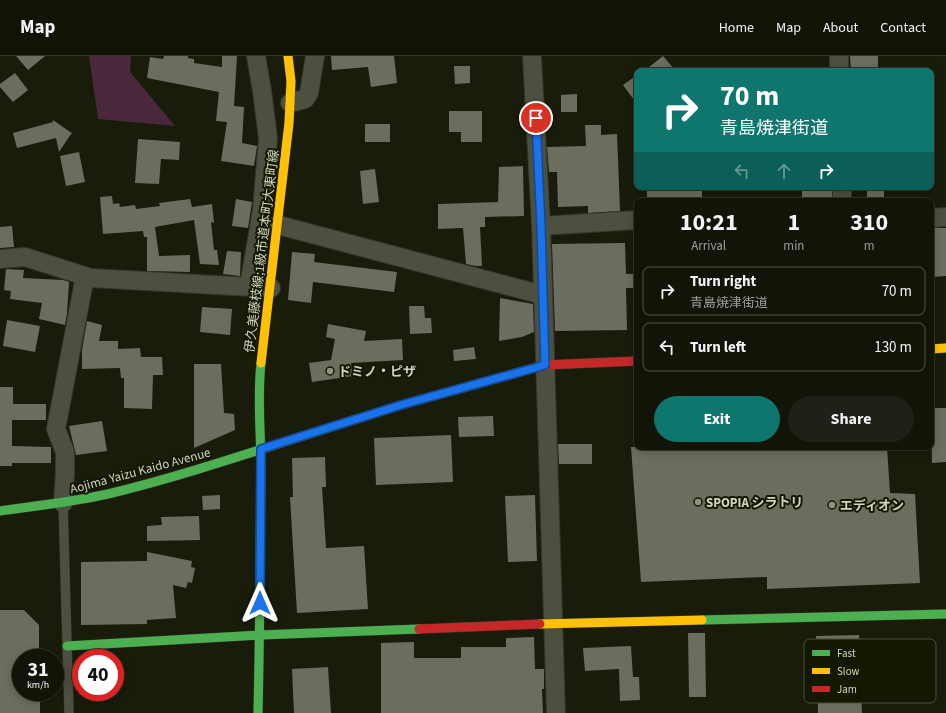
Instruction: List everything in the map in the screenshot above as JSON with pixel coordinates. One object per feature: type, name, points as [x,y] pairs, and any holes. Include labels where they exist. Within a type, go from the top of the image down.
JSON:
[{"type":"street","points":[[249,286],[262,210],[268,138],[256,56]]},
{"type":"street","name":"伊久美藤枝線;1級市道本町大東町線","points":[[258,713],[261,449],[259,377],[271,288],[289,123],[291,81],[288,56]]},
{"type":"street","points":[[290,103],[305,99],[309,94],[315,56]]},
{"type":"street","points":[[532,56],[541,226],[556,713]]},
{"type":"street","points":[[839,56],[839,68]]},
{"type":"street","points":[[934,218],[946,217]]},
{"type":"street","points":[[541,226],[634,220]]},
{"type":"street","points":[[278,225],[542,295]]},
{"type":"street","points":[[0,259],[25,258],[91,278],[271,288]]},
{"type":"street","points":[[63,503],[65,473],[64,452],[56,429],[84,276]]},
{"type":"street","points":[[934,349],[946,348]]},
{"type":"street","name":"Aojima Yaizu Kaido Avenue","points":[[0,510],[63,503],[121,491],[401,405],[545,365],[634,361]]},
{"type":"street","points":[[67,646],[260,635],[553,624],[946,614]]},
{"type":"lane","points":[[63,503],[69,713]]},
{"type":"shaded area","points":[[89,56],[131,56],[130,72],[175,126],[98,119]]},
{"type":"building","points":[[16,56],[45,56],[28,70]]},
{"type":"building","points":[[164,56],[188,56],[188,58],[194,59],[194,63],[222,67],[222,56],[237,56],[234,106],[244,107],[242,143],[257,146],[254,166],[221,161],[227,122],[216,121],[219,92],[147,78],[150,57],[163,59]]},
{"type":"building","points":[[331,56],[394,56],[397,83],[371,87],[368,67],[332,70]]},
{"type":"building","points":[[663,56],[673,68],[648,68]]},
{"type":"building","points":[[850,56],[878,56],[878,68],[851,68]]},
{"type":"building","points":[[454,66],[470,66],[470,83],[455,84]]},
{"type":"building","points":[[15,73],[28,90],[13,102],[0,87],[0,84]]},
{"type":"building","points":[[634,77],[634,100],[623,85]]},
{"type":"building","points":[[577,94],[577,112],[561,112],[561,95]]},
{"type":"building","points":[[449,111],[482,111],[482,142],[461,142],[461,132],[449,132]]},
{"type":"building","points":[[53,120],[73,134],[71,134],[59,152],[56,138],[17,148],[13,133],[53,122]]},
{"type":"building","points":[[365,124],[390,124],[390,142],[365,142]]},
{"type":"building","points":[[585,125],[601,125],[601,135],[617,134],[620,211],[588,213],[588,206],[558,207],[557,172],[549,172],[547,147],[586,146]]},
{"type":"building","points":[[138,139],[180,142],[179,160],[161,159],[159,184],[135,183]]},
{"type":"building","points":[[79,152],[85,182],[66,186],[60,156]]},
{"type":"building","points":[[523,166],[524,216],[485,217],[485,227],[480,227],[482,266],[466,264],[463,228],[438,229],[438,204],[498,202],[499,167]]},
{"type":"building","points":[[375,169],[379,202],[363,204],[360,171]]},
{"type":"building","points":[[647,190],[702,190],[702,198],[647,198]]},
{"type":"building","points":[[832,190],[832,198],[802,198],[802,191]]},
{"type":"building","points":[[867,190],[884,190],[884,198],[867,198]]},
{"type":"building","points":[[112,196],[113,204],[119,203],[120,207],[135,205],[136,209],[160,206],[159,203],[190,199],[192,207],[212,204],[214,223],[211,222],[214,250],[217,250],[219,265],[200,264],[194,220],[155,227],[159,256],[190,255],[190,272],[147,271],[147,237],[144,237],[143,231],[103,234],[100,197]]},
{"type":"building","points":[[236,199],[252,202],[248,228],[232,226]]},
{"type":"building","points":[[12,226],[14,247],[0,248],[0,227]]},
{"type":"building","points":[[934,228],[946,228],[946,276],[934,277]]},
{"type":"building","points":[[625,243],[626,274],[634,274],[634,288],[626,288],[627,330],[555,331],[552,244]]},
{"type":"building","points":[[227,251],[241,252],[240,276],[223,274]]},
{"type":"building","points":[[292,252],[315,254],[314,262],[397,272],[394,292],[313,282],[311,303],[288,300]]},
{"type":"building","points":[[6,269],[24,270],[23,278],[63,280],[69,282],[65,325],[39,319],[42,303],[10,299],[11,291],[4,290]]},
{"type":"building","points":[[500,298],[533,304],[534,332],[522,337],[499,341]]},
{"type":"building","points":[[409,306],[424,306],[425,318],[431,318],[432,333],[410,334]]},
{"type":"building","points":[[202,307],[232,309],[230,335],[200,332]]},
{"type":"building","points":[[7,320],[40,326],[35,352],[3,346]]},
{"type":"building","points":[[87,321],[102,325],[99,341],[118,341],[118,349],[140,348],[141,357],[162,357],[163,375],[153,375],[152,409],[124,408],[124,378],[121,378],[120,368],[82,369],[82,350]]},
{"type":"building","points":[[328,324],[366,331],[364,341],[402,339],[403,360],[351,363],[353,376],[312,382],[309,363],[331,360],[335,339],[326,337]]},
{"type":"building","points":[[474,347],[476,359],[454,361],[453,350]]},
{"type":"building","points":[[194,364],[221,364],[224,413],[234,414],[235,430],[194,448]]},
{"type":"building","points":[[0,387],[13,387],[13,404],[46,404],[46,420],[12,420],[12,446],[51,447],[51,463],[12,463],[12,466],[0,466]]},
{"type":"building","points":[[934,408],[946,408],[946,462],[932,463],[932,450],[934,450]]},
{"type":"building","points":[[493,416],[494,436],[459,437],[458,417]]},
{"type":"building","points":[[102,421],[107,451],[76,455],[69,426]]},
{"type":"building","points":[[451,435],[453,482],[376,485],[374,438]]},
{"type":"building","points":[[558,444],[592,444],[592,464],[559,464]]},
{"type":"building","points":[[631,447],[634,447],[634,450],[887,450],[890,493],[915,494],[920,583],[767,589],[767,577],[641,582]]},
{"type":"building","points":[[325,457],[326,487],[322,487],[326,548],[364,546],[368,609],[297,613],[290,497],[293,497],[292,458]]},
{"type":"building","points":[[220,495],[220,509],[203,510],[202,496]]},
{"type":"building","points":[[535,495],[537,561],[508,562],[505,496]]},
{"type":"building","points":[[199,516],[200,540],[147,541],[147,526],[162,525],[161,517]]},
{"type":"building","points":[[147,552],[192,561],[191,567],[195,568],[192,583],[188,582],[186,588],[173,585],[176,618],[147,620],[147,624],[81,625],[81,562],[147,561]]},
{"type":"building","points":[[0,610],[24,610],[39,625],[39,649],[12,649],[12,701],[40,701],[40,713],[0,713]]},
{"type":"building","points":[[688,633],[705,633],[706,697],[689,697]]},
{"type":"building","points":[[859,635],[859,639],[816,639],[816,636]]},
{"type":"building","points":[[534,637],[535,669],[544,669],[544,689],[542,689],[543,713],[381,713],[381,643],[414,642],[414,658],[461,658],[461,647],[506,647],[506,638]]},
{"type":"building","points":[[631,646],[633,677],[639,677],[640,700],[620,701],[619,669],[585,671],[583,648]]},
{"type":"building","points":[[328,667],[331,713],[294,713],[292,669]]},
{"type":"building","points":[[818,703],[862,703],[862,713],[818,713]]},
{"type":"traffic: fast","points":[[258,713],[261,469],[259,389],[261,363]]},
{"type":"traffic: fast","points":[[0,511],[54,504],[108,494],[201,468],[354,420]]},
{"type":"traffic: fast","points":[[702,620],[946,614]]},
{"type":"traffic: fast","points":[[67,646],[260,635],[419,629]]},
{"type":"traffic: slow","points":[[261,363],[289,123],[291,81],[288,56]]},
{"type":"traffic: slow","points":[[934,349],[946,348]]},
{"type":"traffic: slow","points":[[540,624],[702,620]]},
{"type":"traffic: jam","points":[[354,420],[401,405],[545,365],[634,361]]},
{"type":"traffic: jam","points":[[419,629],[540,624]]},
{"type":"place","name":"ドミノ・ピザ","points":[[330,371]]},
{"type":"place","name":"SPOPIA シラトリ","points":[[698,502]]},
{"type":"place","name":"エディオン","points":[[832,505]]},
{"type":"route","points":[[260,603],[261,449],[401,405],[545,365],[536,118]]}]
